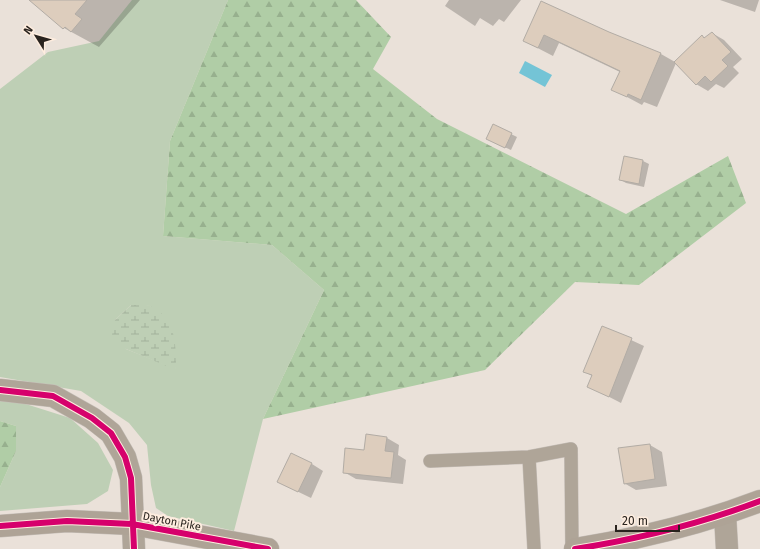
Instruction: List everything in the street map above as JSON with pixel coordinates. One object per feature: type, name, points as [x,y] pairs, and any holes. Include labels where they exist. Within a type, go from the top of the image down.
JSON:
[{"type":"street","points":[[0,390],[53,396],[92,418],[111,433],[125,457],[132,478],[132,524],[134,549]]},
{"type":"street","points":[[573,549],[658,533],[725,514],[760,501]]},
{"type":"street","points":[[725,514],[727,549]]},
{"type":"street","name":"Dayton Pike","points":[[0,526],[67,521],[132,524],[268,549]]},
{"type":"lane","points":[[430,461],[529,457],[571,449],[573,549]]},
{"type":"lane","points":[[529,457],[534,549]]},
{"type":"green space","points":[[132,0],[228,0],[170,141],[163,236],[272,245],[324,290],[263,419],[234,531],[168,516],[156,508],[151,485],[147,445],[129,423],[81,391],[0,377],[0,89],[48,52],[99,41]],"holes":[[[131,305],[150,306],[176,369],[126,349],[115,320]]]},
{"type":"green space","points":[[228,0],[356,0],[391,37],[373,69],[437,119],[626,214],[728,156],[746,203],[639,285],[575,282],[485,370],[263,419],[324,290],[272,245],[163,236],[170,141]]},
{"type":"green space","points":[[131,305],[150,306],[159,311],[170,325],[175,342],[176,370],[126,349],[111,340],[115,320]]},
{"type":"green space","points":[[0,398],[10,399],[70,418],[98,443],[113,470],[108,491],[87,504],[0,511],[0,487],[16,451],[16,426],[0,421]]},
{"type":"green space","points":[[0,421],[16,426],[16,451],[0,487]]},
{"type":"water","points":[[525,61],[552,75],[545,87],[519,73]]},
{"type":"building","points":[[29,0],[87,0],[75,14],[82,19],[71,32],[65,27],[63,29]]},
{"type":"building","points":[[541,1],[609,32],[661,53],[641,100],[628,94],[627,97],[611,90],[620,71],[544,35],[538,48],[523,41]]},
{"type":"building","points":[[712,32],[731,52],[722,60],[728,66],[711,82],[705,76],[696,85],[674,62],[702,35],[704,38]]},
{"type":"building","points":[[493,124],[512,133],[505,148],[486,139]]},
{"type":"building","points":[[624,156],[643,160],[639,184],[619,180]]},
{"type":"building","points":[[602,326],[632,338],[609,397],[587,387],[592,375],[583,372]]},
{"type":"building","points":[[366,434],[387,437],[385,451],[394,452],[391,478],[343,473],[345,448],[364,450]]},
{"type":"building","points":[[650,444],[655,479],[624,484],[618,448]]},
{"type":"building","points":[[291,453],[312,463],[298,492],[277,482]]},
{"type":"cycle path","points":[[0,390],[53,396],[92,418],[111,433],[125,457],[131,478],[134,549]]},
{"type":"cycle path","points":[[575,549],[622,541],[669,530],[715,517],[760,501]]},
{"type":"cycle path","points":[[0,526],[67,521],[132,524],[268,549]]}]
